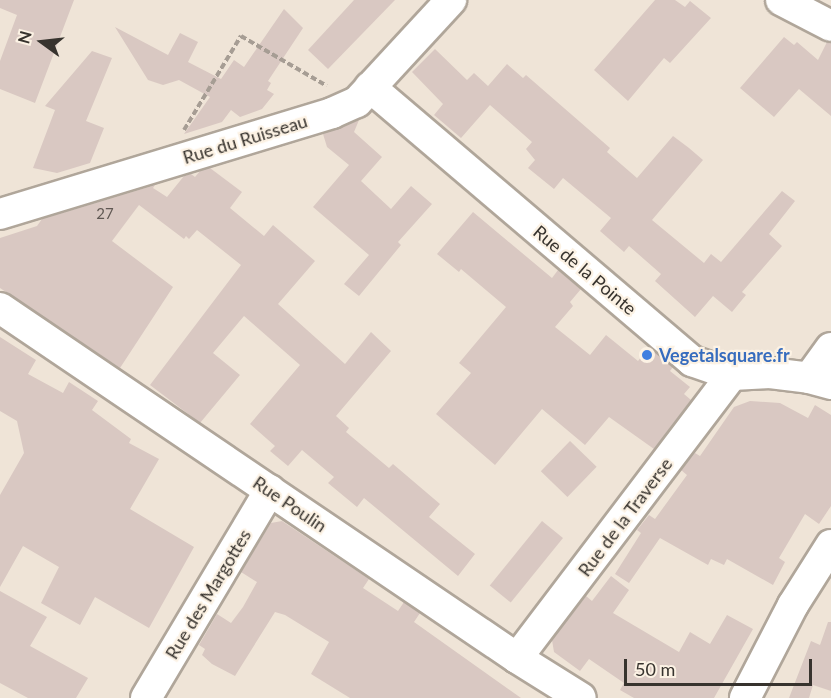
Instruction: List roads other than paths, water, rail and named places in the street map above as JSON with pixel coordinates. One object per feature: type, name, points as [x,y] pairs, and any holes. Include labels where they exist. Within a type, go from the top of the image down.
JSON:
[{"type":"street","name":"Rue du Ruisseau","points":[[0,214],[332,113],[363,95],[451,0]]},
{"type":"street","points":[[781,0],[831,26]]},
{"type":"street","name":"Rue de la Pointe","points":[[363,95],[692,361],[732,375],[770,373],[820,381]]},
{"type":"street","name":"Rue Poulin","points":[[0,308],[517,658],[581,698]]},
{"type":"street","points":[[820,381],[831,348]]},
{"type":"street","name":"Rue de la Traverse","points":[[517,658],[732,375]]},
{"type":"street","name":"Rue des Margottes","points":[[146,698],[270,490]]},
{"type":"street","points":[[745,698],[793,605],[826,561]]},
{"type":"place","name":"Vegetalsquare.fr","points":[[647,355]]}]
